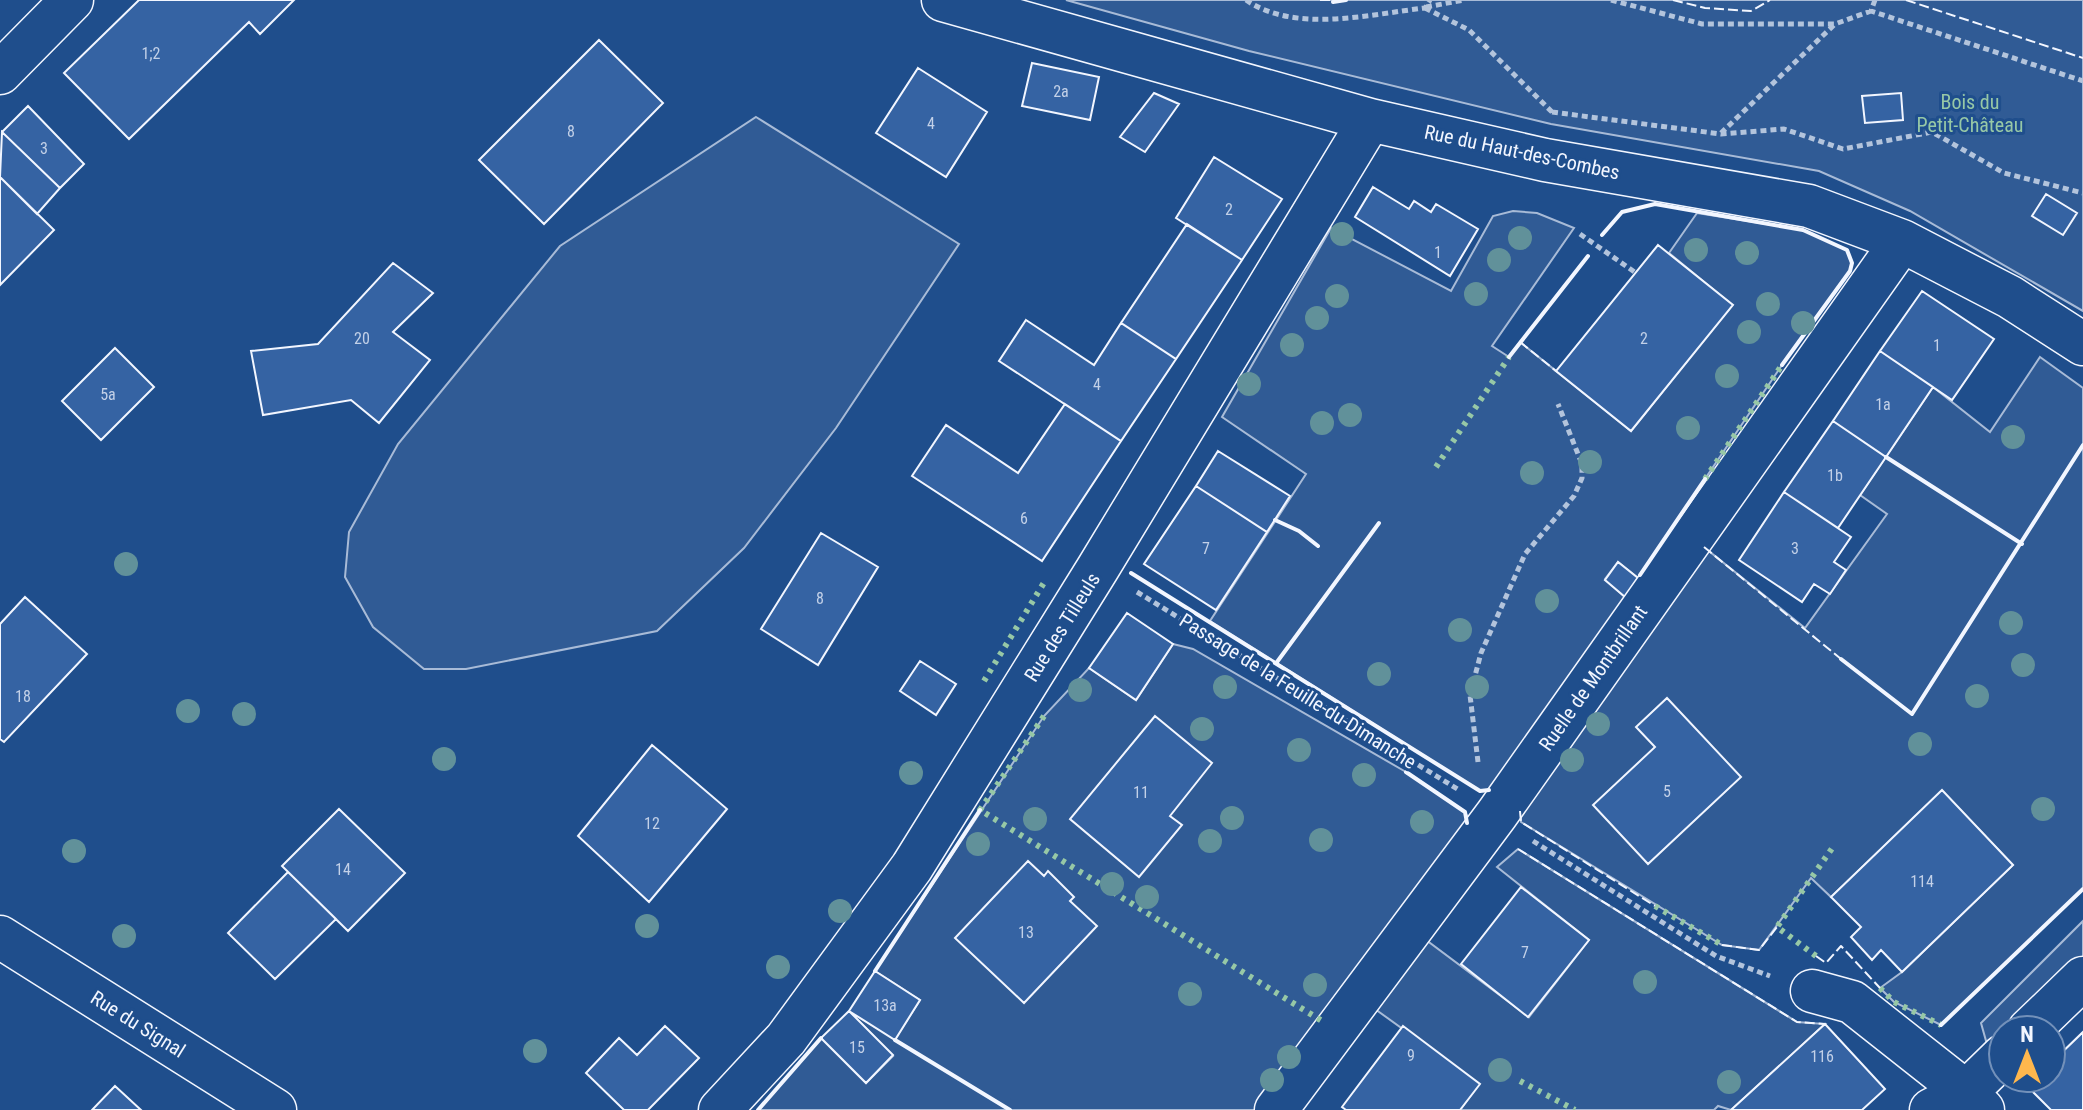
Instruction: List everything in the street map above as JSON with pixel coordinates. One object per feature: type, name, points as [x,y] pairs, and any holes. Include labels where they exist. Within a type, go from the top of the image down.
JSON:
[{"type":"street","points":[[0,73],[72,0]]},
{"type":"street","name":"Rue du Haut-des-Combes","points":[[943,0],[1370,120],[1545,160],[1809,206],[1902,241],[2010,297],[2083,344]]},
{"type":"street","name":"Rue des Tilleuls","points":[[720,1110],[786,1039],[912,867],[1370,120]]},
{"type":"street","name":"Ruelle de Montbrillant","points":[[1276,1110],[1505,820],[1902,241]]},
{"type":"street","name":"Rue du Signal","points":[[0,937],[275,1110]]},
{"type":"street","points":[[2046,1014],[2083,978]]},
{"type":"street","points":[[1812,991],[1852,1002],[1960,1104],[1987,1074]]},
{"type":"path","points":[[1246,0],[1256,7],[1311,20],[1425,8],[1464,0]]},
{"type":"path","points":[[1425,8],[1430,0]]},
{"type":"path","points":[[1611,0],[1702,24],[1835,24],[1871,11],[2083,81]]},
{"type":"path","points":[[1871,11],[1875,0]]},
{"type":"path","points":[[1425,8],[1469,30],[1552,112],[1721,134],[1784,129],[1843,149],[1932,132],[2004,173],[2083,193]]},
{"type":"path","points":[[1721,134],[1835,24]]},
{"type":"path","points":[[1551,124],[1552,112]]},
{"type":"path","points":[[1580,234],[1636,273]]},
{"type":"path","points":[[1505,820],[1476,753],[1470,695],[1481,653],[1525,554],[1574,496],[1582,478],[1582,464],[1558,404]]},
{"type":"path","name":"Passage de la Feuille-du-Dimanche","points":[[1098,568],[1505,820],[1716,956],[1812,991]]},
{"type":"shaded area","name":"Bois du Petit-Château","points":[[1066,0],[2083,0],[2083,311],[1910,211],[1819,171],[1551,124],[1249,51]]},
{"type":"shaded area","points":[[756,117],[959,244],[836,428],[744,548],[657,631],[466,669],[424,669],[373,627],[345,577],[349,532],[398,444],[560,246]]},
{"type":"shaded area","points":[[1513,211],[1537,213],[1574,228],[1492,346],[1509,357],[1520,342],[1631,431],[1732,305],[1669,253],[1697,213],[1803,230],[1847,250],[1852,263],[1850,271],[1782,365],[1638,578],[1618,562],[1605,579],[1625,597],[1494,790],[1480,791],[1210,621],[1306,474],[1222,417],[1331,228],[1451,291],[1493,216]]},
{"type":"shaded area","points":[[2040,357],[2083,388],[2083,889],[1941,1025],[1894,1002],[1880,988],[1902,972],[2013,865],[1942,791],[1831,897],[1811,878],[1759,950],[1722,945],[1521,822],[1520,809],[1700,544],[1805,628],[1887,514],[1860,495],[1933,387],[1990,432]]},
{"type":"shaded area","points":[[1173,644],[1193,649],[1406,772],[1465,812],[1469,820],[1256,1110],[758,1110],[821,1038],[866,1083],[893,1056],[849,1011],[895,1039],[920,1000],[875,971],[1044,716],[1089,668],[1136,700]]},
{"type":"shaded area","points":[[1518,849],[1797,1022],[1825,1024],[1731,1110],[1718,1106],[1714,1110],[1460,1110],[1479,1084],[1375,1009],[1426,940],[1529,1017],[1589,940],[1497,867]]},
{"type":"shaded area","points":[[2083,921],[2083,961],[2031,1014],[1990,1014]]},
{"type":"shaded area","points":[[1987,1017],[1987,1044],[1981,1023]]},
{"type":"building","points":[[139,0],[294,0],[260,34],[249,22],[129,139],[64,73]]},
{"type":"building","points":[[599,40],[663,103],[544,224],[479,160]]},
{"type":"building","points":[[1032,63],[1099,77],[1090,120],[1022,106]]},
{"type":"building","points":[[918,68],[987,112],[946,177],[876,133]]},
{"type":"building","points":[[1154,93],[1179,104],[1145,152],[1120,137]]},
{"type":"building","points":[[1901,93],[1903,120],[1865,123],[1862,96]]},
{"type":"building","points":[[28,106],[84,164],[60,188],[2,132]]},
{"type":"building","points":[[2,132],[60,188],[37,214],[0,177]]},
{"type":"building","points":[[1214,157],[1282,199],[1242,260],[1176,218]]},
{"type":"building","points":[[0,177],[54,230],[0,285]]},
{"type":"building","points":[[1373,187],[1409,209],[1414,201],[1431,212],[1436,204],[1478,229],[1450,276],[1355,217]]},
{"type":"building","points":[[2046,194],[2077,213],[2063,235],[2032,216]]},
{"type":"building","points":[[1187,224],[1242,260],[1176,359],[1121,323]]},
{"type":"building","points":[[1658,245],[1733,305],[1631,431],[1556,371]]},
{"type":"building","points":[[393,263],[433,293],[393,332],[430,360],[379,423],[351,400],[263,415],[251,351],[318,344]]},
{"type":"building","points":[[1922,291],[1994,339],[1952,400],[1880,351]]},
{"type":"building","points":[[1026,320],[1094,365],[1121,323],[1176,359],[1121,441],[999,361]]},
{"type":"building","points":[[115,348],[154,387],[101,440],[62,401]]},
{"type":"building","points":[[1880,351],[1933,387],[1886,457],[1833,421]]},
{"type":"building","points":[[1065,404],[1121,441],[1042,561],[912,476],[946,425],[1018,473]]},
{"type":"building","points":[[1833,421],[1886,457],[1838,528],[1784,492]]},
{"type":"building","points":[[1218,451],[1290,496],[1267,532],[1196,486]]},
{"type":"building","points":[[1196,486],[1267,532],[1216,610],[1144,564]]},
{"type":"building","points":[[1784,492],[1851,537],[1834,562],[1846,570],[1830,594],[1814,584],[1802,602],[1739,560]]},
{"type":"building","points":[[821,533],[878,567],[818,665],[761,629]]},
{"type":"building","points":[[1618,562],[1638,578],[1625,597],[1605,580]]},
{"type":"building","points":[[25,597],[87,654],[4,742],[0,739],[0,624]]},
{"type":"building","points":[[1127,613],[1173,644],[1136,700],[1089,668]]},
{"type":"building","points":[[920,661],[956,684],[936,715],[900,691]]},
{"type":"building","points":[[1667,698],[1741,777],[1648,864],[1593,805],[1655,747],[1636,727]]},
{"type":"building","points":[[1155,716],[1212,763],[1170,816],[1182,825],[1139,877],[1070,819]]},
{"type":"building","points":[[652,745],[727,809],[649,902],[578,836]]},
{"type":"building","points":[[1942,790],[2013,865],[1902,972],[1881,950],[1872,960],[1851,937],[1861,927],[1831,897]]},
{"type":"building","points":[[339,809],[405,873],[348,931],[282,866]]},
{"type":"building","points":[[1028,861],[1044,876],[1048,871],[1074,897],[1070,901],[1097,926],[1024,1003],[955,938]]},
{"type":"building","points":[[288,872],[336,919],[275,979],[228,933]]},
{"type":"building","points":[[1521,887],[1589,940],[1528,1017],[1461,964]]},
{"type":"building","points":[[875,971],[920,1000],[895,1040],[849,1011]]},
{"type":"building","points":[[849,1011],[893,1055],[866,1083],[821,1038]]},
{"type":"building","points":[[1825,1024],[1885,1089],[1862,1110],[1731,1110]]},
{"type":"building","points":[[665,1026],[699,1058],[648,1110],[624,1110],[586,1073],[619,1038],[637,1055]]},
{"type":"building","points":[[1403,1026],[1480,1084],[1460,1110],[1346,1110],[1342,1107]]},
{"type":"building","points":[[2083,1032],[2083,1110],[2051,1110],[2035,1094],[2067,1094],[2067,1048]]},
{"type":"building","points":[[115,1086],[141,1110],[92,1110]]},
{"type":"hedge","points":[[1436,467],[1509,357]]},
{"type":"hedge","points":[[1705,479],[1782,365]]},
{"type":"hedge","points":[[984,681],[1045,581]]},
{"type":"hedge","points":[[1044,716],[980,810],[1322,1021]]},
{"type":"hedge","points":[[1816,956],[1777,927],[1833,847]]},
{"type":"hedge","points":[[1655,906],[1722,945]]},
{"type":"hedge","points":[[1880,988],[1894,1002],[1941,1025]]},
{"type":"hedge","points":[[1520,1081],[1575,1110]]},
{"type":"fence","points":[[1320,0],[1332,0]]},
{"type":"fence","points":[[1673,0],[1705,8],[1751,11],[1770,0]]},
{"type":"fence","points":[[1906,0],[2083,58]]},
{"type":"fence","points":[[1520,342],[1556,371]]},
{"type":"fence","points":[[1704,547],[1841,659]]},
{"type":"fence","points":[[1520,811],[1521,822],[1655,906]]},
{"type":"fence","points":[[1518,849],[1797,1022],[1825,1024]]},
{"type":"fence","points":[[1722,945],[1759,950],[1777,927]]},
{"type":"fence","points":[[1816,956],[1826,963],[1841,946],[1880,988]]},
{"type":"wall","points":[[1333,2],[1346,0]]},
{"type":"wall","points":[[1602,235],[1622,212],[1655,204],[1803,230],[1847,250],[1852,263],[1850,271],[1782,365]]},
{"type":"wall","points":[[1509,357],[1588,256]]},
{"type":"wall","points":[[1841,659],[1912,714],[2083,445]]},
{"type":"wall","points":[[1886,457],[2022,544]]},
{"type":"wall","points":[[1640,575],[1705,479]]},
{"type":"wall","points":[[1275,520],[1299,531],[1318,546]]},
{"type":"wall","points":[[1277,662],[1379,523]]},
{"type":"wall","points":[[1131,573],[1480,791],[1489,790]]},
{"type":"wall","points":[[1406,772],[1465,812],[1467,823]]},
{"type":"wall","points":[[875,971],[980,810]]},
{"type":"wall","points":[[1941,1025],[2083,889]]},
{"type":"wall","points":[[758,1110],[821,1038]]},
{"type":"wall","points":[[895,1040],[1010,1110]]}]
